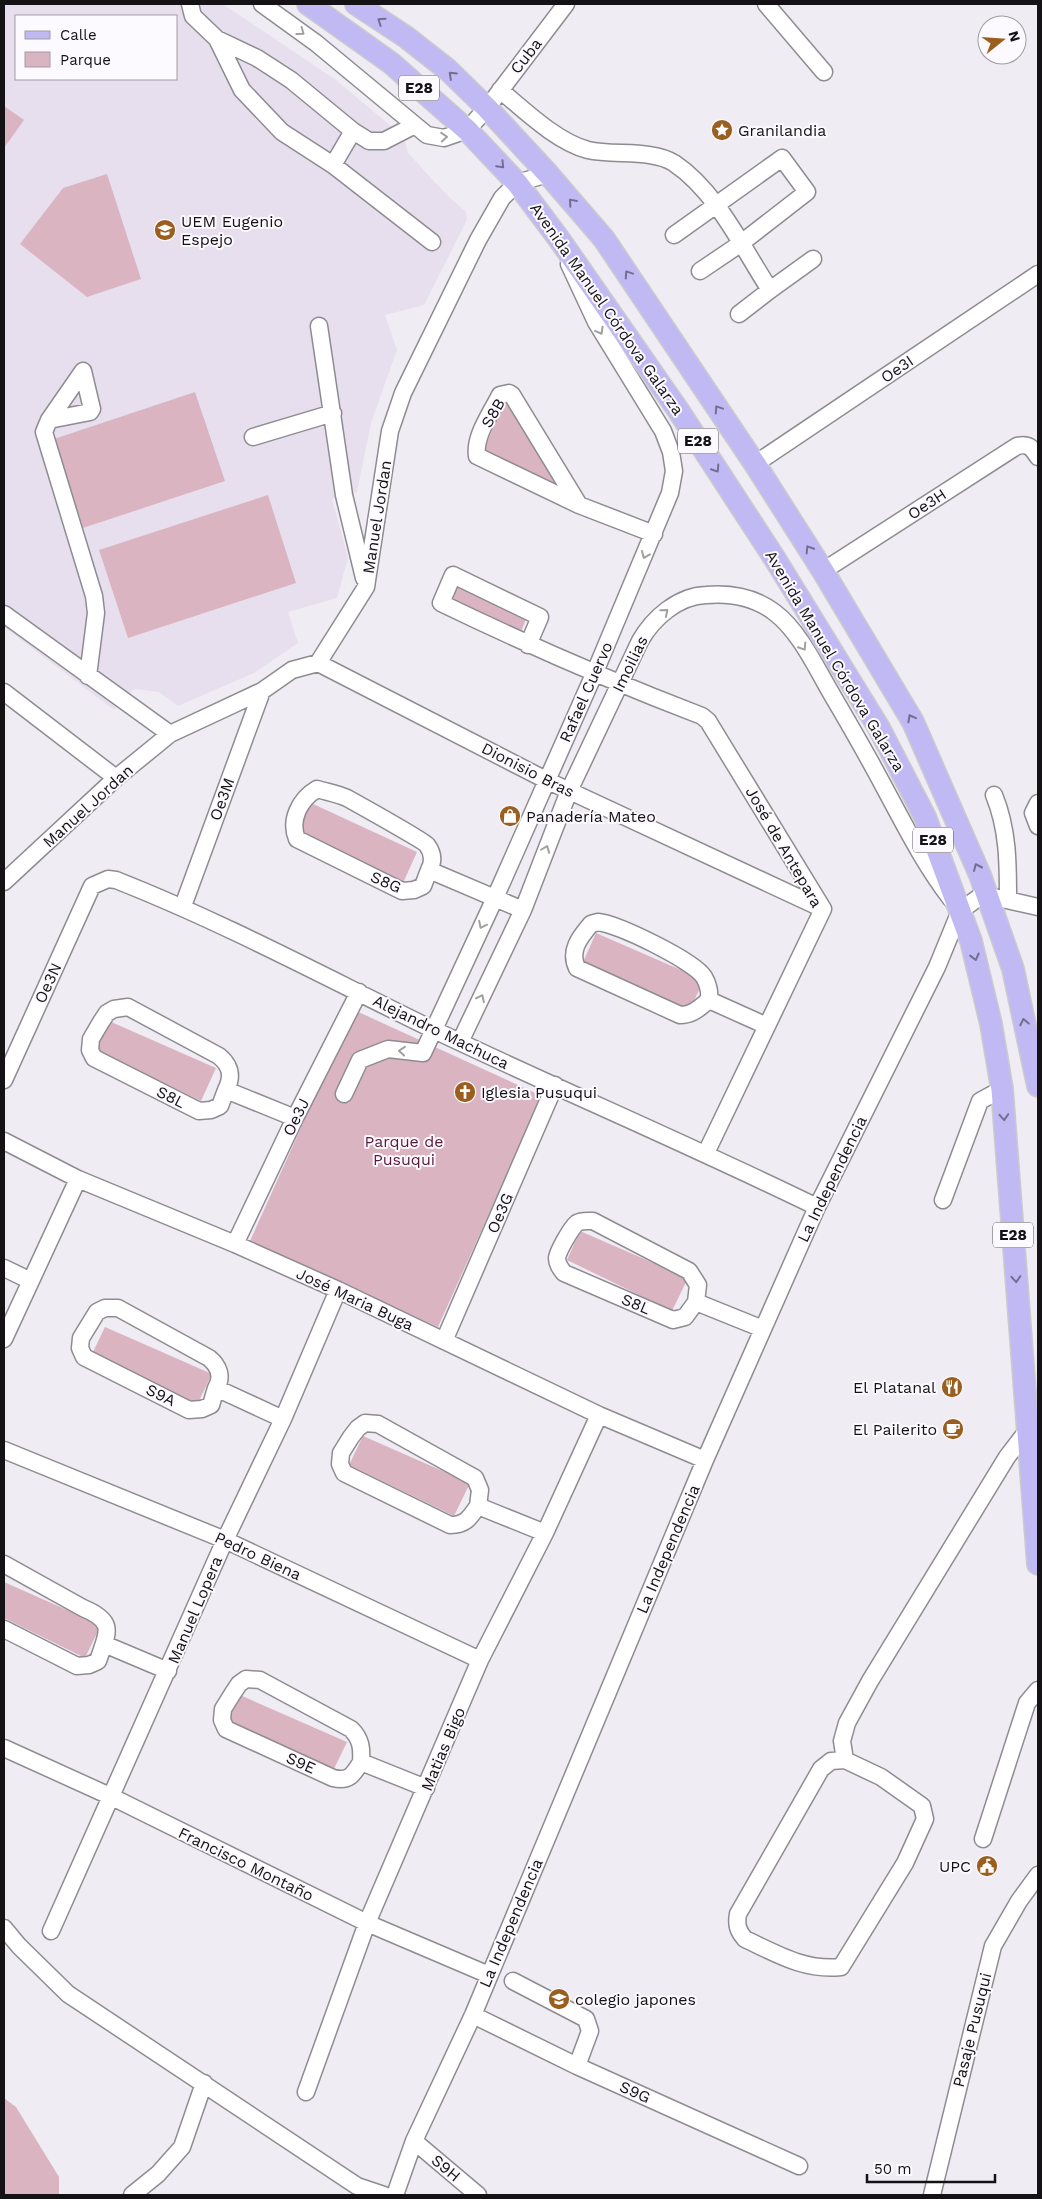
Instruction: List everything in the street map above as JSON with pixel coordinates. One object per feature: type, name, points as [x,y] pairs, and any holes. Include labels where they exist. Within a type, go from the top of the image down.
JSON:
[{"type":"main road","name":"Avenida Manuel Córdova Galarza","points":[[308,4],[371,47],[467,130],[518,183],[678,410],[775,559],[879,728],[925,817],[971,940],[983,987],[1002,1088],[1027,1431],[1035,1502],[1038,1564]]},
{"type":"main road","name":"Avenida Manuel Córdova Galarza","points":[[356,4],[406,38],[441,65],[487,108],[548,174],[604,239],[755,464],[823,571],[913,722],[998,898],[1038,1085]]},
{"type":"street","points":[[190,4],[193,16],[217,39],[257,58],[291,80],[353,132],[369,141],[384,141],[415,125]]},
{"type":"street","points":[[262,4],[316,43],[427,135],[436,138],[452,136],[467,130],[487,108]]},
{"type":"street","name":"Cuba","points":[[487,108],[566,4]]},
{"type":"street","points":[[766,4],[824,72]]},
{"type":"street","points":[[217,39],[242,90],[282,132],[333,165],[432,242]]},
{"type":"street","points":[[500,90],[560,137],[575,146],[614,154],[654,155],[672,162],[696,181],[716,207],[770,290]]},
{"type":"street","points":[[333,165],[353,132]]},
{"type":"street","points":[[674,235],[716,207],[782,158],[807,192],[740,244],[700,271]]},
{"type":"street","points":[[518,183],[548,174]]},
{"type":"street","name":"Manuel Jordan","points":[[4,882],[116,778],[170,734],[262,691],[292,670],[318,663],[366,587],[390,431],[403,392],[478,240],[502,198],[518,183]]},
{"type":"street","name":"Rafael Cuervo","points":[[344,1094],[360,1060],[388,1049],[422,1053],[495,898],[595,672],[670,493],[674,471],[671,452],[663,432],[596,322],[559,239]]},
{"type":"street","points":[[739,314],[813,259]]},
{"type":"street","name":"Oe3I","points":[[755,464],[1038,274]]},
{"type":"street","points":[[319,326],[344,495],[366,587]]},
{"type":"street","name":"S8B","points":[[579,506],[512,395],[509,393],[500,395],[478,440],[477,456],[579,506],[654,534]]},
{"type":"street","points":[[253,437],[333,413]]},
{"type":"street","points":[[49,420],[44,432],[94,596],[96,613],[88,676]]},
{"type":"street","name":"Oe3H","points":[[823,571],[1017,446],[1024,444],[1035,452]]},
{"type":"street","name":"José de Antepara","points":[[528,645],[540,617],[453,575],[441,603],[528,645],[565,658],[620,684],[702,716],[708,721],[823,909],[706,1153]]},
{"type":"street","name":"Imoilias","points":[[460,1042],[523,910],[569,791],[646,629],[672,606],[697,595],[726,593],[752,600],[774,612],[790,628],[815,665],[861,744],[934,878],[960,911]]},
{"type":"street","points":[[4,614],[170,734]]},
{"type":"street","name":"Dionisio Bras","points":[[318,663],[546,780],[823,909]]},
{"type":"street","name":"Oe3M","points":[[183,906],[262,691]]},
{"type":"street","points":[[4,692],[116,778]]},
{"type":"street","name":"S8G","points":[[317,789],[346,797],[408,834],[422,839],[433,855],[433,863],[429,870],[423,886],[414,890],[402,891],[297,839],[293,830],[293,819],[310,793],[317,789]]},
{"type":"street","points":[[994,795],[1003,819],[1007,846],[998,898]]},
{"type":"street","points":[[1038,803],[1033,813],[1038,826]]},
{"type":"street","points":[[429,870],[523,910]]},
{"type":"street","name":"Alejandro Machuca","points":[[92,886],[108,879],[116,880],[183,906],[432,1029],[706,1153],[817,1207]]},
{"type":"street","name":"Oe3N","points":[[4,1080],[92,886]]},
{"type":"street","points":[[960,911],[978,898],[998,898],[1038,908]]},
{"type":"street","name":"La Independencia","points":[[394,2195],[414,2141],[473,2015],[705,1460],[817,1207],[937,967],[960,911]]},
{"type":"street","points":[[598,922],[606,923],[623,929],[659,947],[704,976],[710,994],[709,1000],[695,1012],[680,1016],[577,968],[573,959],[574,949],[591,924],[598,922]]},
{"type":"street","name":"Oe3J","points":[[235,1244],[295,1118],[359,992]]},
{"type":"street","points":[[709,1000],[767,1026]]},
{"type":"street","name":"S8L","points":[[128,1007],[225,1061],[230,1072],[230,1080],[226,1090],[220,1106],[211,1110],[199,1111],[94,1058],[90,1050],[91,1039],[107,1013],[114,1009],[128,1007]]},
{"type":"street","name":"Oe3G","points":[[444,1341],[555,1086]]},
{"type":"street","points":[[944,1200],[980,1101],[1002,1088]]},
{"type":"street","points":[[226,1090],[295,1118]]},
{"type":"street","name":"José Maria Buga","points":[[4,1141],[78,1179],[235,1244],[338,1290],[599,1415],[705,1460]]},
{"type":"street","points":[[4,1339],[78,1179]]},
{"type":"street","name":"S8L","points":[[584,1220],[593,1221],[689,1271],[698,1285],[696,1302],[685,1317],[673,1320],[564,1273],[558,1265],[557,1257],[569,1233],[577,1224],[584,1220]]},
{"type":"street","points":[[4,1268],[31,1281]]},
{"type":"street","name":"Manuel Lopera","points":[[51,1930],[112,1797],[225,1540],[283,1418],[338,1290]]},
{"type":"street","points":[[696,1302],[763,1329]]},
{"type":"street","name":"S9A","points":[[105,1308],[118,1308],[209,1358],[220,1374],[220,1382],[216,1388],[211,1405],[202,1409],[189,1410],[84,1357],[80,1348],[81,1338],[97,1312],[105,1308]]},
{"type":"street","points":[[216,1388],[283,1418]]},
{"type":"street","name":"Matias Bigo","points":[[306,2092],[367,1924],[480,1660],[545,1533],[599,1415]]},
{"type":"street","points":[[365,1423],[378,1424],[475,1478],[480,1490],[478,1506],[462,1525],[450,1525],[344,1473],[340,1464],[341,1454],[358,1428],[365,1423]]},
{"type":"street","points":[[846,1760],[842,1741],[847,1723],[870,1681],[1007,1457],[1027,1431]]},
{"type":"street","name":"Pedro Biena","points":[[4,1450],[225,1540],[480,1660]]},
{"type":"street","points":[[478,1506],[545,1533]]},
{"type":"street","points":[[4,1564],[96,1614],[102,1619],[108,1630],[108,1638],[98,1661],[89,1665],[77,1666],[4,1629]]},
{"type":"street","points":[[104,1644],[168,1671]]},
{"type":"street","name":"S9E","points":[[246,1679],[260,1680],[356,1734],[362,1746],[361,1762],[352,1777],[343,1780],[333,1778],[226,1729],[222,1720],[223,1709],[239,1684],[246,1679]]},
{"type":"street","points":[[983,1839],[1026,1703],[1038,1690]]},
{"type":"street","name":"Francisco Montaño","points":[[4,1750],[112,1797],[367,1924],[489,1975]]},
{"type":"street","points":[[846,1760],[880,1777],[922,1806],[925,1819],[905,1863],[841,1967],[814,1968],[800,1964],[745,1939],[739,1932],[736,1923],[738,1914],[821,1769],[831,1761],[846,1760]]},
{"type":"street","points":[[361,1762],[426,1788]]},
{"type":"street","name":"Pasaje Pusuqui","points":[[932,2195],[992,1948],[1019,1901],[1038,1875]]},
{"type":"street","points":[[4,1928],[19,1946],[68,1994],[357,2186],[384,2195]]},
{"type":"street","points":[[513,1981],[586,2019],[590,2031],[577,2066]]},
{"type":"street","name":"S9G","points":[[473,2015],[577,2066],[799,2166]]},
{"type":"street","points":[[132,2195],[158,2174],[182,2147],[204,2083]]},
{"type":"street","name":"S9H","points":[[414,2141],[478,2195]]},
{"type":"shaded area","points":[[4,4],[223,4],[336,80],[404,137],[408,153],[447,195],[466,212],[467,220],[424,305],[385,315],[397,350],[371,423],[357,492],[332,499],[348,558],[337,598],[288,612],[298,643],[254,673],[178,706],[159,692],[134,689],[114,710],[4,627]]},
{"type":"green space","points":[[4,106],[24,120],[4,148]]},
{"type":"green space","points":[[107,174],[141,279],[87,297],[20,244],[63,188]]},
{"type":"green space","points":[[195,392],[225,481],[83,528],[54,439]]},
{"type":"green space","points":[[508,404],[558,486],[486,453],[485,447],[503,405]]},
{"type":"green space","points":[[268,495],[296,583],[128,638],[99,550]]},
{"type":"green space","points":[[457,587],[526,619],[521,632],[452,599]]},
{"type":"green space","points":[[311,803],[417,852],[403,883],[297,834]]},
{"type":"green space","points":[[596,933],[704,980],[688,1013],[583,962]]},
{"type":"green space","name":"Parque de Pusuqui","points":[[354,1010],[542,1096],[438,1327],[250,1241]]},
{"type":"green space","points":[[109,1021],[216,1068],[201,1101],[96,1050]]},
{"type":"green space","points":[[580,1231],[688,1278],[672,1311],[567,1260]]},
{"type":"green space","points":[[105,1327],[212,1374],[196,1407],[91,1356]]},
{"type":"green space","points":[[363,1436],[470,1483],[454,1516],[349,1465]]},
{"type":"green space","points":[[4,1582],[101,1625],[85,1658],[4,1618]]},
{"type":"green space","points":[[240,1695],[347,1742],[331,1775],[226,1724]]},
{"type":"green space","points":[[4,2098],[16,2107],[59,2177],[59,2195],[4,2195]]},
{"type":"place","name":"Granilandia","points":[[722,130]]},
{"type":"place","name":"UEM Eugenio Espejo","points":[[165,230]]},
{"type":"place","name":"Panadería Mateo","points":[[510,816]]},
{"type":"place","name":"Iglesia Pusuqui","points":[[465,1092]]},
{"type":"place","name":"El Platanal","points":[[952,1387]]},
{"type":"place","name":"El Pailerito","points":[[953,1429]]},
{"type":"place","name":"UPC","points":[[987,1866]]},
{"type":"place","name":"colegio japones","points":[[559,1999]]}]
